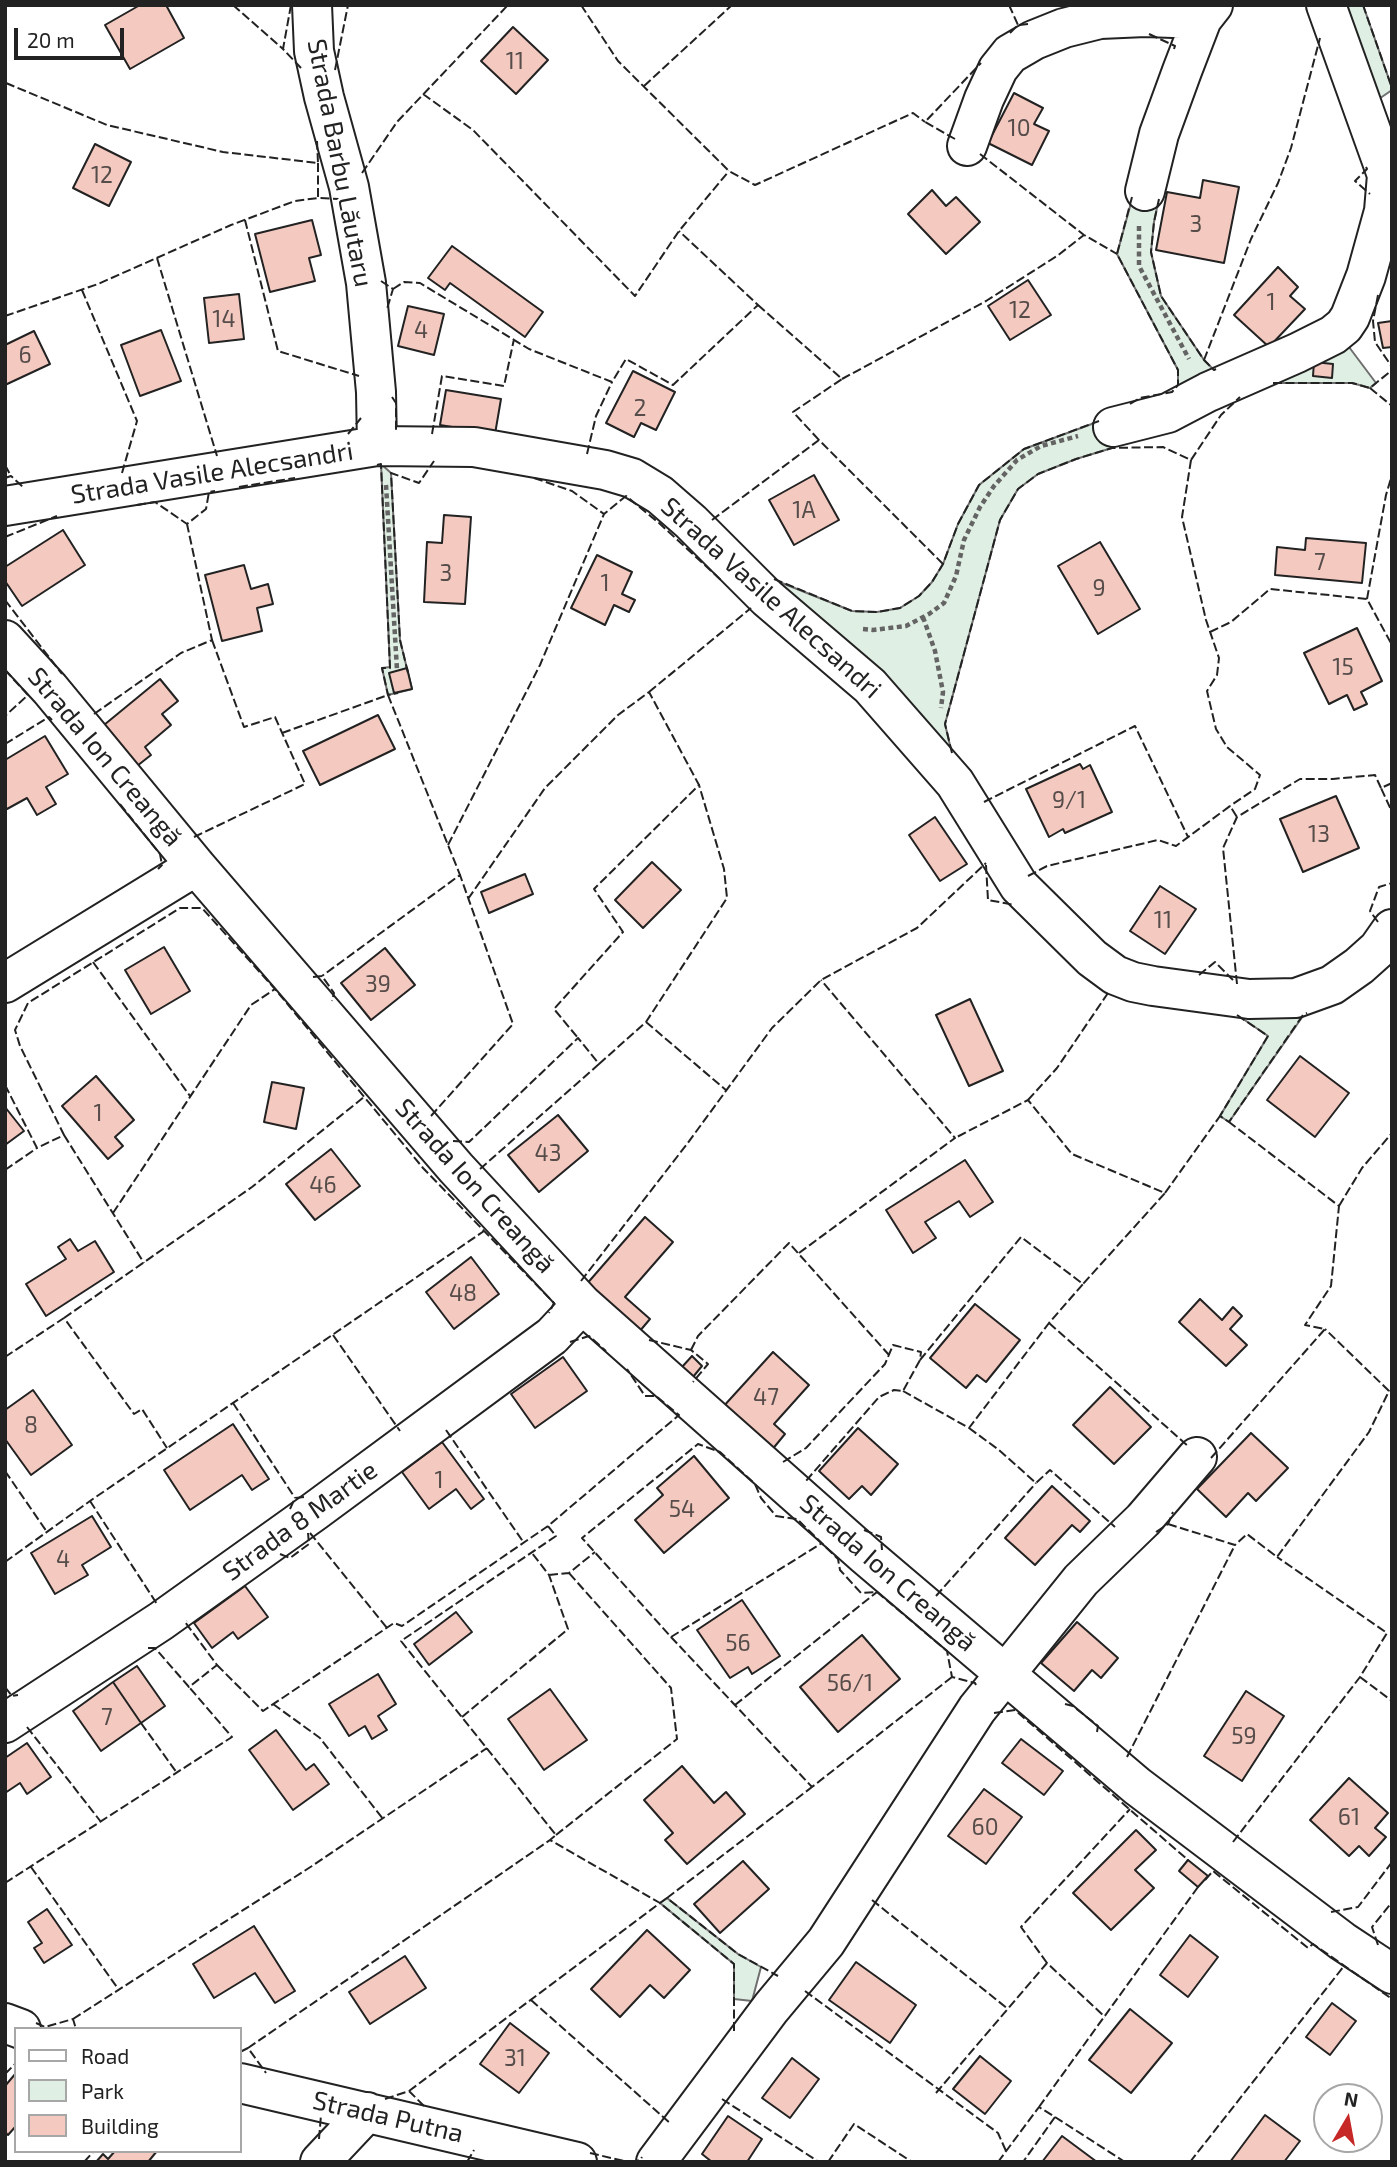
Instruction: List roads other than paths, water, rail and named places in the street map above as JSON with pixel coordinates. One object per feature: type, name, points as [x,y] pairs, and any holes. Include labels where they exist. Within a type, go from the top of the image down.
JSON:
[{"type":"street","name":"Strada Barbu Lăutaru","points":[[312,5],[314,51],[349,187],[366,283],[383,446]]},
{"type":"street","points":[[1113,427],[1168,413],[1208,392],[1297,353],[1345,326],[1366,276],[1384,211],[1387,174],[1326,5]]},
{"type":"street","points":[[967,146],[998,69],[1010,54],[1034,40],[1064,28],[1100,19],[1207,12],[1159,134],[1145,191]]},
{"type":"street","name":"Strada Vasile Alecsandri","points":[[5,506],[383,446],[474,447],[605,470],[632,478],[660,495],[691,522],[767,598],[870,686],[955,783],[1019,886],[1092,958],[1115,975],[1133,982],[1249,999],[1296,998],[1332,985],[1359,967],[1378,949],[1392,929]]},
{"type":"street","name":"Strada Ion Creangă","points":[[5,640],[50,689],[196,866],[453,1164],[582,1304],[875,1563],[1137,1786],[1342,1941],[1392,1973]]},
{"type":"street","points":[[5,983],[196,866]]},
{"type":"street","name":"Strada 8 Martie","points":[[6,1720],[161,1621],[326,1503],[552,1336],[582,1304]]},
{"type":"street","points":[[656,2162],[771,2008],[826,1942],[977,1709],[1081,1580],[1143,1520],[1197,1457]]},
{"type":"street","name":"Strada Putna","points":[[242,2083],[577,2162]]},
{"type":"street","points":[[320,2162],[368,2112]]}]
